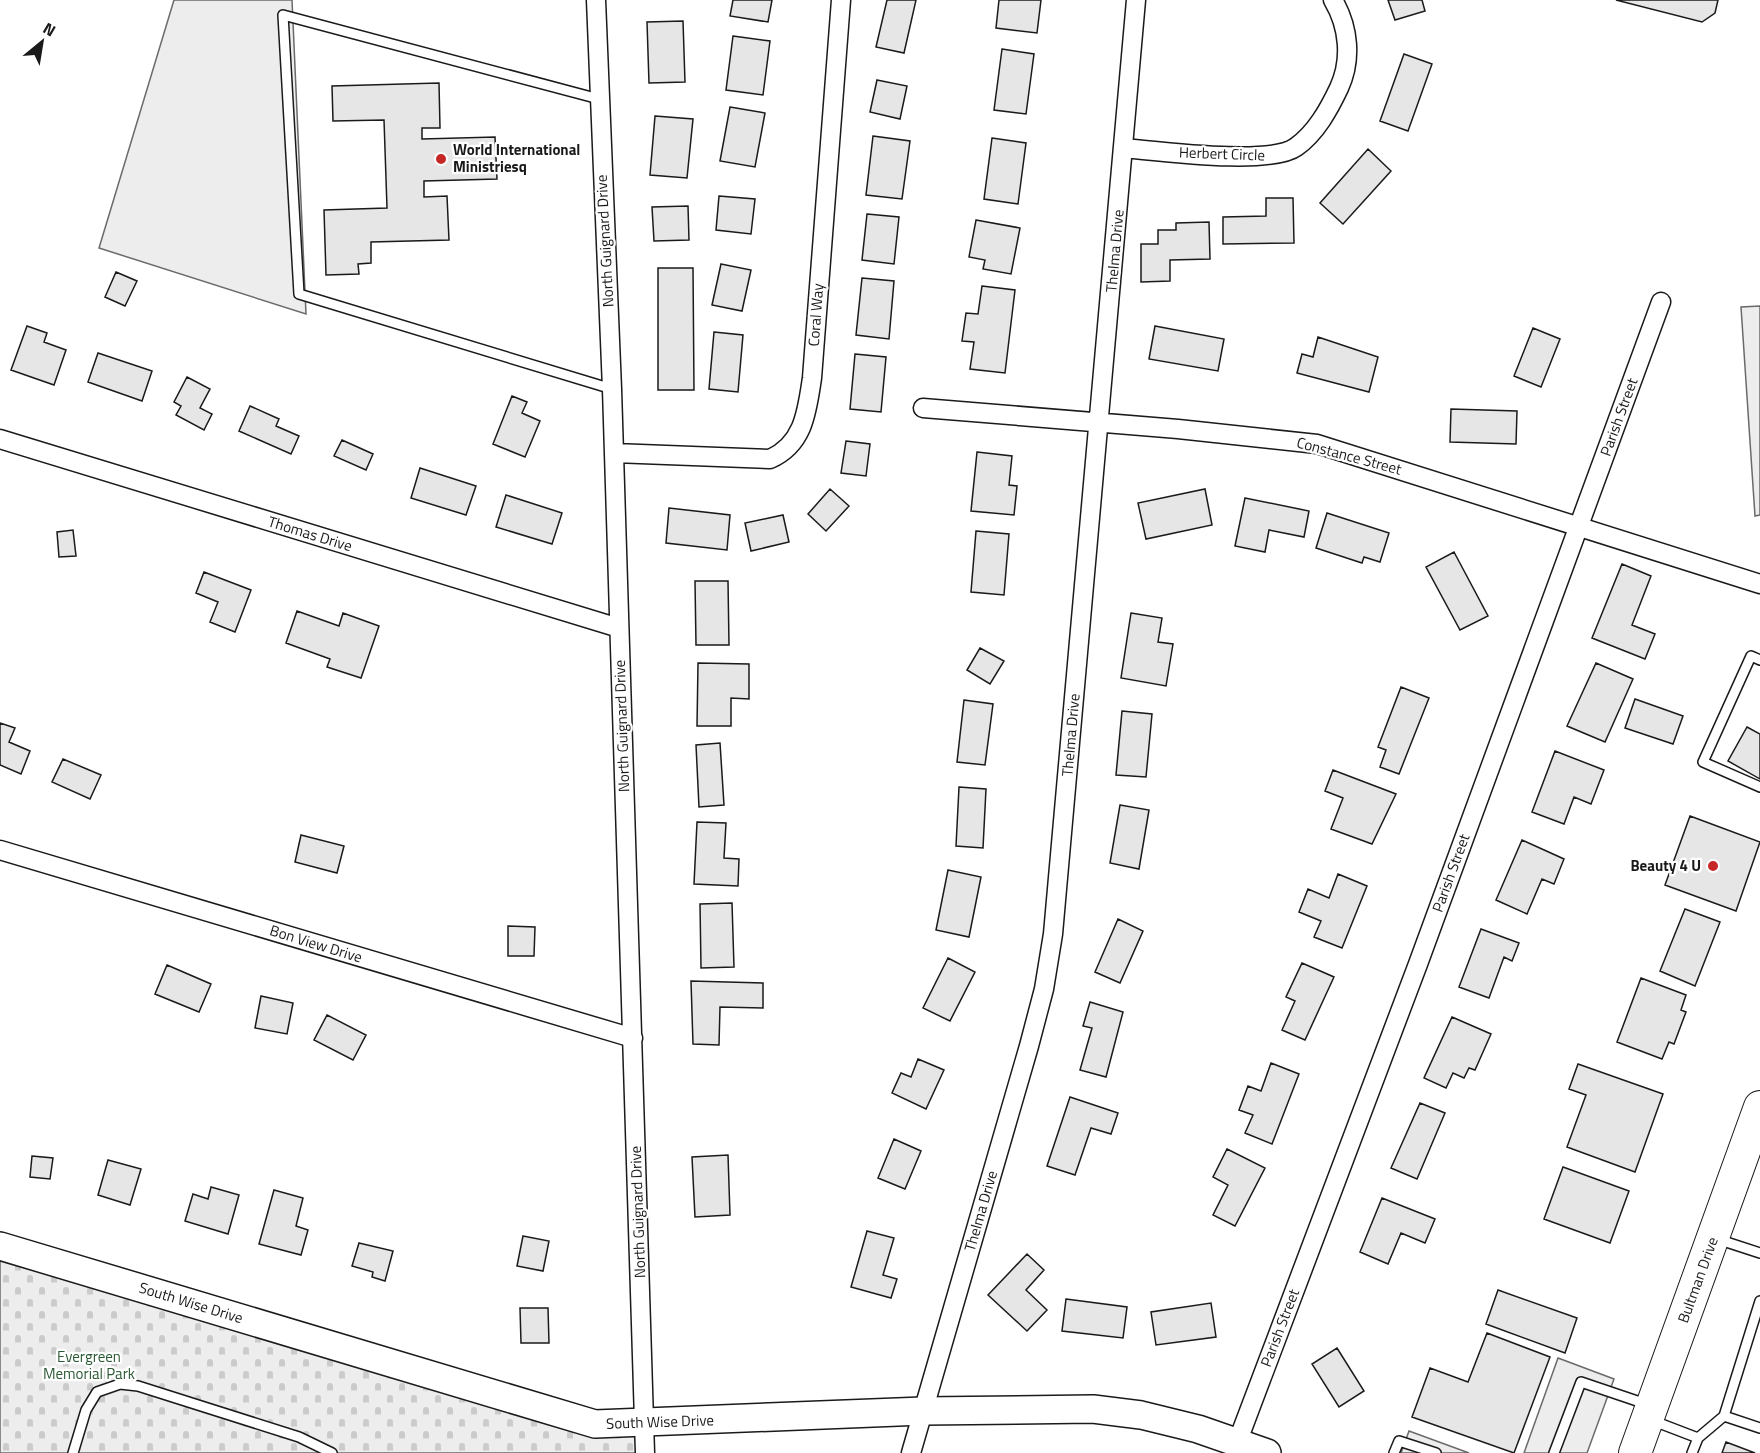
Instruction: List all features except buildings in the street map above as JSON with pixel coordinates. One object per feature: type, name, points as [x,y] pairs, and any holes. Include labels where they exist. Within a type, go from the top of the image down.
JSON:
[{"type":"highway","name":"Bultman Drive","points":[[1635,1453],[1713,1238],[1746,1161],[1760,1107]]},
{"type":"main road","name":"South Wise Drive","points":[[0,1246],[594,1424],[644,1424],[923,1411],[1094,1409],[1141,1415],[1198,1429],[1267,1453]]},
{"type":"street","name":"North Guignard Drive","points":[[596,0],[612,389],[645,1453]]},
{"type":"street","name":"Coral Way","points":[[614,453],[770,459],[784,453],[803,427],[812,378],[841,0]]},
{"type":"street","name":"Thelma Drive","points":[[911,1453],[1044,989],[1054,922],[1136,0]]},
{"type":"street","name":"Herbert Circle","points":[[1123,148],[1203,154],[1276,156],[1295,149],[1310,135],[1331,105],[1344,77],[1348,54],[1345,29],[1333,0]]},
{"type":"street","name":"Parish Street","points":[[1237,1443],[1662,302]]},
{"type":"street","name":"Constance Street","points":[[923,408],[1317,444],[1760,584]]},
{"type":"street","name":"Thomas Drive","points":[[0,440],[619,628]]},
{"type":"street","name":"Bon View Drive","points":[[0,850],[633,1038]]},
{"type":"lane","points":[[599,99],[283,15],[299,294],[612,389]]},
{"type":"lane","points":[[1760,660],[1751,656],[1703,762],[1760,787]]},
{"type":"lane","points":[[1713,1238],[1760,1253]]},
{"type":"lane","points":[[1692,1453],[1698,1438],[1724,1416],[1760,1301]]},
{"type":"lane","points":[[1554,1453],[1581,1382],[1698,1438]]},
{"type":"lane","points":[[73,1453],[86,1410],[97,1392],[120,1384],[138,1386],[299,1437],[332,1453]]},
{"type":"lane","points":[[1724,1416],[1760,1428]]},
{"type":"lane","points":[[1395,1453],[1399,1440],[1436,1453]]},
{"type":"green space","name":"Evergreen Memorial Park","points":[[0,1246],[594,1424],[644,1423],[645,1453],[0,1453]]},
{"type":"shaded area","points":[[174,0],[292,0],[306,314],[99,248]]},
{"type":"shaded area","points":[[1760,306],[1760,515],[1755,516],[1741,307]]},
{"type":"shaded area","points":[[1558,1358],[1614,1379],[1587,1453],[1524,1453]]},
{"type":"shaded area","points":[[1409,1431],[1469,1453],[1401,1453]]},
{"type":"place","name":"World International Ministriesq","points":[[441,159]]},
{"type":"place","name":"Beauty 4 U","points":[[1713,866]]}]
